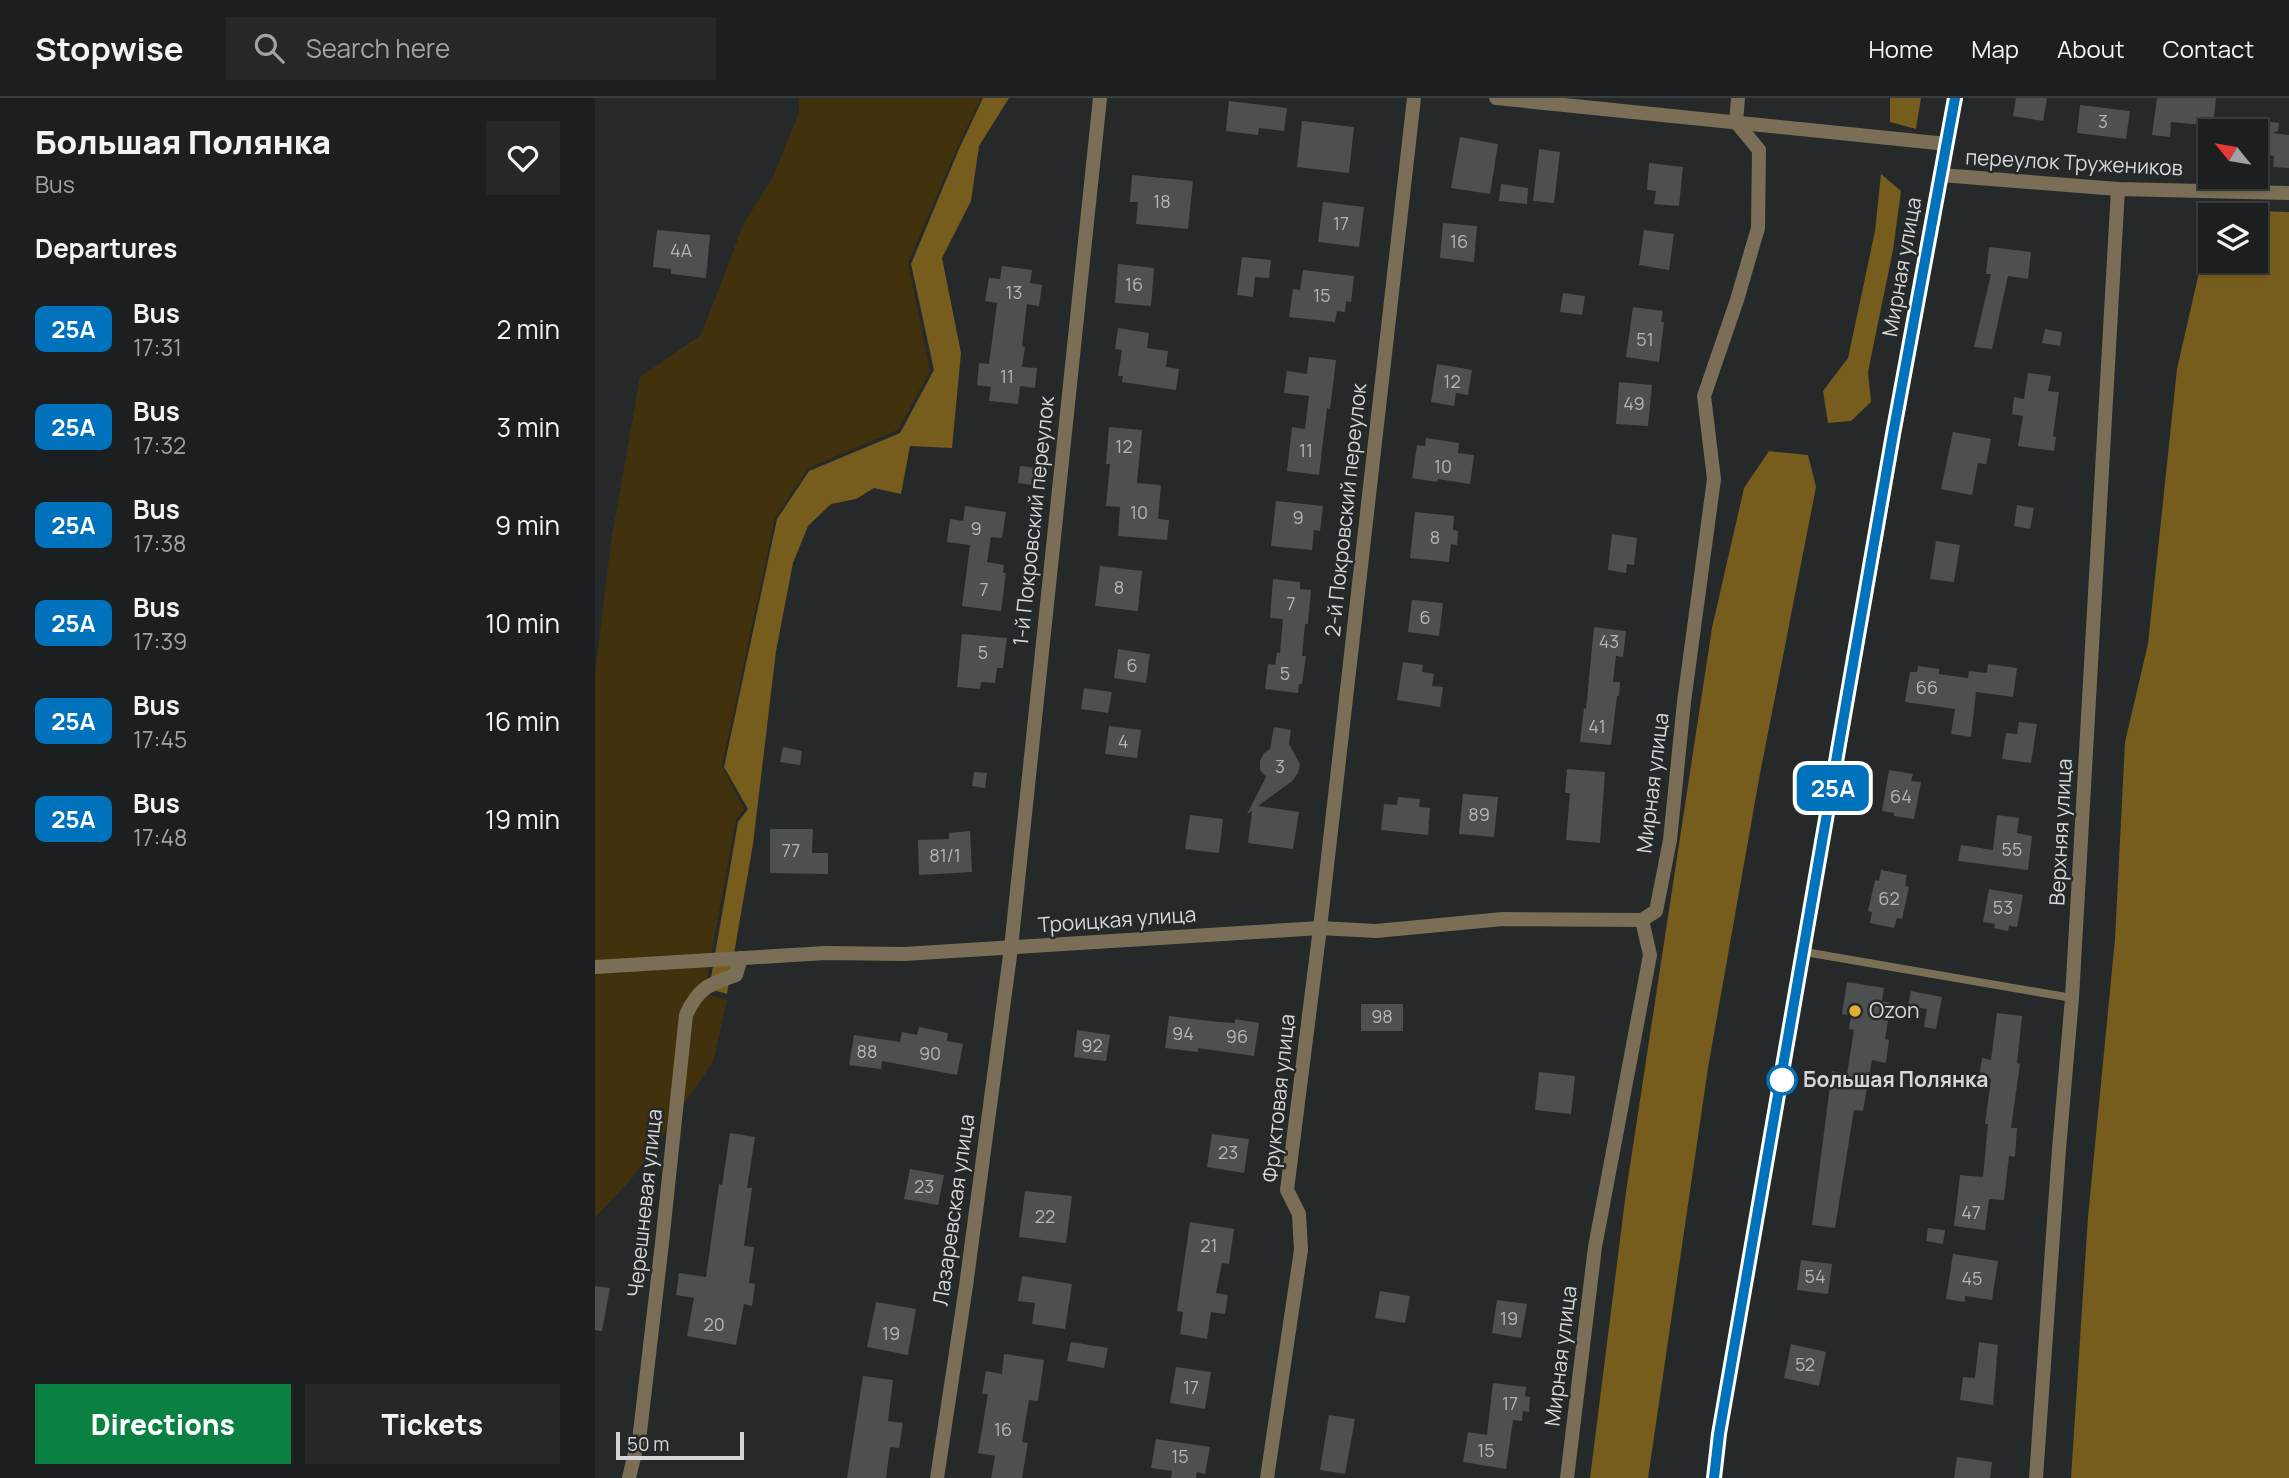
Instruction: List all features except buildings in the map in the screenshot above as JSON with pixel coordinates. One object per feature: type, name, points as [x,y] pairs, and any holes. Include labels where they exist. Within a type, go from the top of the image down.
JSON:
[{"type":"street","name":"1-й Покровский переулок","points":[[1011,948],[1100,98]]},
{"type":"street","name":"2-й Покровский переулок","points":[[1320,928],[1413,98]]},
{"type":"street","points":[[1496,98],[1947,144]]},
{"type":"street","points":[[1736,122],[1738,98]]},
{"type":"street","name":"Мирная улица","points":[[1714,1478],[1893,434],[1955,98]]},
{"type":"street","name":"Мирная улица","points":[[1567,1478],[1595,1247],[1650,955],[1642,920],[1656,911],[1670,840],[1684,702],[1714,479],[1703,396],[1737,300],[1758,228],[1759,150],[1736,122]]},
{"type":"street","name":"переулок Тружеников","points":[[1941,175],[2118,189],[2289,193]]},
{"type":"street","name":"Верхняя улица","points":[[2036,1478],[2072,998],[2118,189]]},
{"type":"street","name":"Троицкая улица","points":[[595,967],[825,953],[904,954],[1320,928],[1376,931],[1503,919],[1642,920]]},
{"type":"street","name":"Фруктовая улица","points":[[1267,1478],[1301,1250],[1299,1214],[1287,1190],[1320,928]]},
{"type":"street","name":"Лазаревская улица","points":[[937,1478],[966,1286],[1011,948]]},
{"type":"street","name":"Черешневая улица","points":[[629,1478],[641,1419],[686,1015],[693,998],[711,984],[736,975],[741,958]]},
{"type":"lane","points":[[1805,952],[2072,998]]},
{"type":"shaded area","points":[[799,98],[981,98],[908,263],[930,371],[898,430],[808,468],[775,518],[722,766],[744,809],[736,820],[704,993],[727,1000],[713,1062],[633,1177],[595,1218],[595,674],[611,542],[640,377],[701,335],[744,223],[772,179],[799,113]]},
{"type":"shaded area","points":[[983,98],[1009,98],[979,146],[971,201],[942,258],[961,353],[952,448],[910,446],[901,494],[874,488],[856,499],[831,504],[808,526],[793,563],[776,651],[753,844],[727,994],[709,989],[738,822],[748,809],[724,767],[777,519],[809,471],[900,433],[934,370],[911,264]]},
{"type":"shaded area","points":[[1890,98],[1921,98],[1916,129],[1890,122]]},
{"type":"shaded area","points":[[1881,174],[1901,191],[1893,250],[1868,372],[1871,402],[1851,421],[1828,423],[1823,391],[1848,358],[1875,231]]},
{"type":"shaded area","points":[[2268,211],[2289,212],[2289,1478],[2071,1478],[2088,1217],[2115,939],[2125,742],[2148,644],[2177,369],[2199,273],[2268,273]]},
{"type":"shaded area","points":[[1769,451],[1808,455],[1816,487],[1759,779],[1708,1068],[1648,1478],[1590,1478],[1626,1192],[1712,628],[1744,488]]},
{"type":"bus line","name":"25А","points":[[1714,1478],[1719,1434],[1805,952],[1893,434],[1955,98]]},
{"type":"place","name":"Ozon","points":[[1855,1011]]},
{"type":"place","name":"Большая Полянка","points":[[1782,1080]]}]
